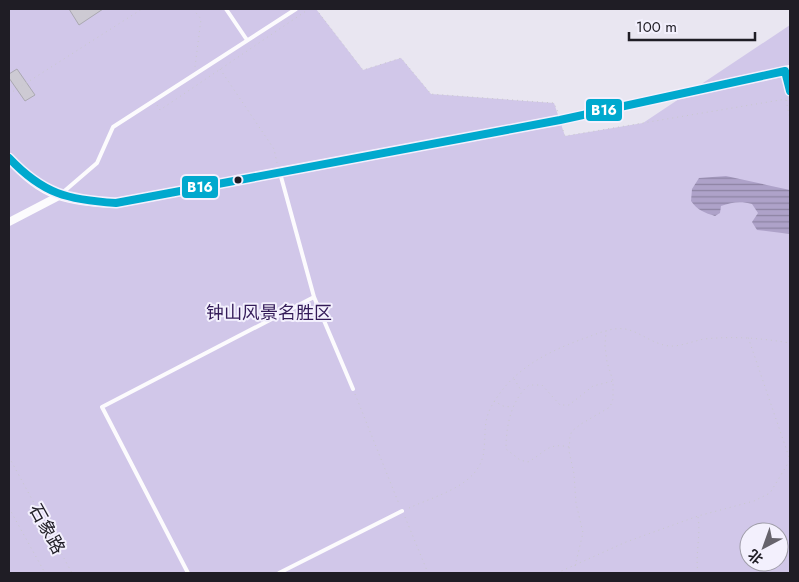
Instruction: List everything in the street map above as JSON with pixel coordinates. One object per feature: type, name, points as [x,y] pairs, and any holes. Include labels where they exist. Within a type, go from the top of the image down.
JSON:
[{"type":"street","points":[[9,158],[39,187],[59,196],[77,201],[116,203],[560,120],[788,70],[788,95]]},
{"type":"street","points":[[9,222],[59,196]]},
{"type":"lane","points":[[226,9],[247,40]]},
{"type":"lane","points":[[59,196],[97,163],[113,127],[296,9]]},
{"type":"lane","points":[[280,173],[314,297],[353,389]]},
{"type":"lane","points":[[188,573],[102,407],[314,297]]},
{"type":"lane","points":[[279,573],[402,511]]},
{"type":"path","points":[[9,94],[142,9]]},
{"type":"path","points":[[192,88],[201,19],[193,9]]},
{"type":"path","points":[[154,101],[160,110],[309,9]]},
{"type":"path","points":[[316,9],[363,70],[401,58],[431,94],[554,103],[565,136],[788,95]]},
{"type":"path","points":[[220,69],[274,149],[280,173]]},
{"type":"path","points":[[788,95],[790,119]]},
{"type":"path","points":[[402,511],[465,482],[479,469],[484,453],[485,419],[494,401],[513,378],[538,358],[556,348],[606,331],[625,329],[655,344],[674,346],[701,340],[748,336],[790,343]]},
{"type":"path","points":[[575,566],[583,534],[576,503],[569,447],[572,430],[610,407],[613,399],[613,381],[607,362],[606,331]]},
{"type":"path","points":[[558,573],[626,542],[698,516],[754,501],[770,494],[790,460],[748,336]]},
{"type":"path","points":[[513,378],[522,391]]},
{"type":"path","points":[[569,447],[558,444],[550,447],[528,462],[520,460],[506,448],[512,407],[522,391],[529,385],[542,385],[557,402],[569,405],[592,386],[613,381]]},
{"type":"path","points":[[353,389],[428,573]]},
{"type":"path","points":[[494,401],[503,406],[512,407]]},
{"type":"path","name":"石象路","points":[[9,457],[72,573]]},
{"type":"path","name":"石象路","points":[[9,508],[45,573]]},
{"type":"path","points":[[698,516],[700,532],[696,561],[698,573]]},
{"type":"green space","name":"钟山风景名胜区","points":[[9,9],[316,9],[363,70],[401,58],[431,94],[554,103],[565,136],[643,123],[790,25],[790,573],[9,573]]},
{"type":"shaded area","points":[[726,176],[790,190],[790,234],[757,230],[752,222],[758,213],[752,204],[740,202],[721,206],[720,213],[715,216],[702,211],[693,204],[691,201],[692,189],[699,178]]},
{"type":"building","points":[[69,9],[103,9],[79,25]]},
{"type":"building","points":[[17,69],[35,95],[25,101],[9,78],[9,74]]},
{"type":"transit line","name":"B16","points":[[9,158],[33,180],[57,193],[84,200],[116,203],[560,120],[785,71],[790,91]]}]
